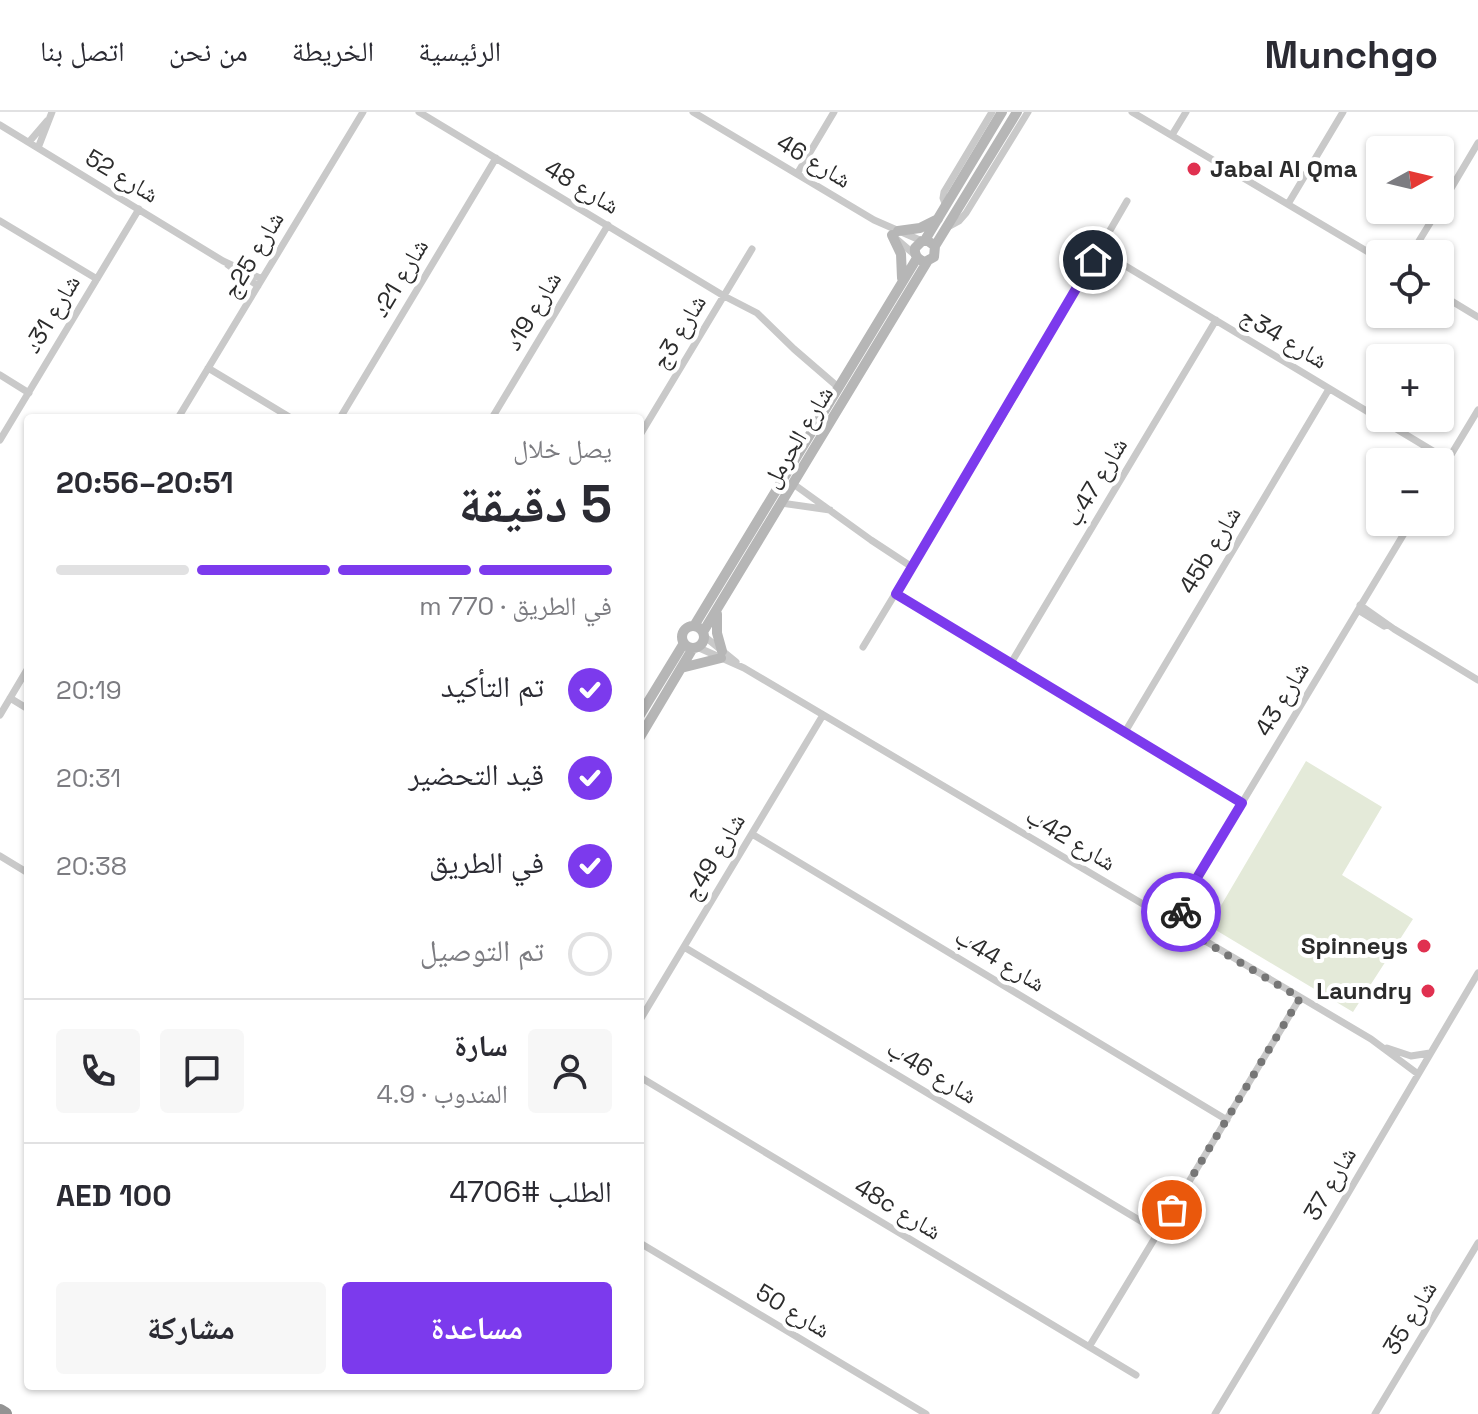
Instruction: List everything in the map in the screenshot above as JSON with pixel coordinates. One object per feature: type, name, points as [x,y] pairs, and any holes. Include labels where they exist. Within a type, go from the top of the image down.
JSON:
[{"type":"street","name":"شارع 25ج","points":[[180,414],[363,112]]},
{"type":"street","name":"شارع 48","points":[[419,112],[757,313],[838,387]]},
{"type":"street","name":"شارع 46","points":[[693,112],[895,233],[920,258]]},
{"type":"street","points":[[797,174],[834,112]]},
{"type":"street","points":[[946,206],[944,192],[992,112]]},
{"type":"street","points":[[927,242],[1002,112]]},
{"type":"street","points":[[946,228],[1017,112]]},
{"type":"street","points":[[927,242],[934,257],[920,258],[915,248],[955,224],[966,213],[1028,112]]},
{"type":"street","points":[[1132,112],[1366,251]]},
{"type":"street","points":[[1172,135],[1186,112]]},
{"type":"street","points":[[1288,204],[1343,112]]},
{"type":"street","points":[[29,142],[50,116]]},
{"type":"street","points":[[38,148],[50,116]]},
{"type":"street","name":"شارع 52","points":[[0,125],[260,282]]},
{"type":"street","points":[[1454,183],[1478,143]]},
{"type":"street","name":"شارع 21د","points":[[342,414],[496,158]]},
{"type":"street","points":[[863,647],[1127,201]]},
{"type":"street","name":"شارع 31د","points":[[0,440],[139,209]]},
{"type":"street","points":[[901,284],[903,269],[895,233],[920,228],[939,217]]},
{"type":"street","points":[[0,221],[97,279]]},
{"type":"street","name":"شارع 19د","points":[[494,414],[608,225]]},
{"type":"street","name":"شارع 46","points":[[895,233],[927,242]]},
{"type":"street","name":"شارع 3ج","points":[[644,428],[752,249]]},
{"type":"street","name":"شارع 34ج","points":[[1099,250],[1428,448]]},
{"type":"street","name":"شارع الحرمل","points":[[700,631],[838,387],[920,258]]},
{"type":"street","name":"شارع الحرمل","points":[[700,631],[719,606],[781,503],[920,258]]},
{"type":"street","points":[[1454,302],[1478,317]]},
{"type":"street","name":"شارع 47ب","points":[[1011,663],[1216,320]]},
{"type":"street","points":[[208,368],[284,414]]},
{"type":"street","points":[[0,375],[29,393]]},
{"type":"street","name":"45b شارع","points":[[1125,732],[1329,389]]},
{"type":"street","points":[[1454,450],[1478,410]]},
{"type":"street","points":[[792,483],[912,567]]},
{"type":"street","points":[[781,503],[832,511]]},
{"type":"street","name":"شارع 43","points":[[1175,924],[1186,896],[1403,536]]},
{"type":"street","points":[[896,594],[1242,803]]},
{"type":"street","points":[[681,668],[722,655],[716,624],[719,606]]},
{"type":"street","points":[[1359,608],[1381,625],[1394,629],[1478,680]]},
{"type":"street","points":[[644,710],[691,646],[702,643],[700,631],[687,627],[682,636],[691,646]]},
{"type":"street","name":"شارع 42ب","points":[[700,631],[722,655]]},
{"type":"street","points":[[644,730],[691,646]]},
{"type":"street","name":"شارع 42ب","points":[[691,646],[722,655],[1378,1044],[1418,1074]]},
{"type":"street","points":[[0,715],[24,675]]},
{"type":"street","points":[[10,698],[24,707]]},
{"type":"street","name":"شارع 49ج","points":[[644,1013],[823,715]]},
{"type":"street","name":"شارع 44ب","points":[[752,834],[1227,1120]]},
{"type":"street","points":[[0,856],[24,871]]},
{"type":"street","name":"شارع 43","points":[[1165,919],[1186,896]]},
{"type":"street","name":"شارع 46ب","points":[[684,947],[1159,1232]]},
{"type":"street","name":"شارع 37","points":[[1215,1414],[1478,973]]},
{"type":"street","points":[[1089,1347],[1300,998]]},
{"type":"street","name":"شارع 42ب","points":[[1378,1044],[1411,1056],[1430,1053]]},
{"type":"street","name":"48c شارع","points":[[644,1079],[1136,1375]]},
{"type":"street","name":"شارع 35","points":[[1375,1414],[1478,1243]]},
{"type":"street","name":"شارع 50","points":[[644,1245],[926,1414]]},
{"type":"green space","points":[[1306,761],[1382,807],[1342,875],[1413,919],[1353,1012],[1209,926]]},
{"type":"way so far","points":[[1172,1210],[1300,998],[1175,924],[1181,912]]},
{"type":"place","name":"Jabal Al Qma","points":[[1194,169]]},
{"type":"place","name":"Spinneys","points":[[1424,946]]},
{"type":"place","name":"Laundry","points":[[1428,991]]},
{"type":"route","points":[[1093,260],[896,594],[1242,803],[1186,896],[1181,912]]}]
